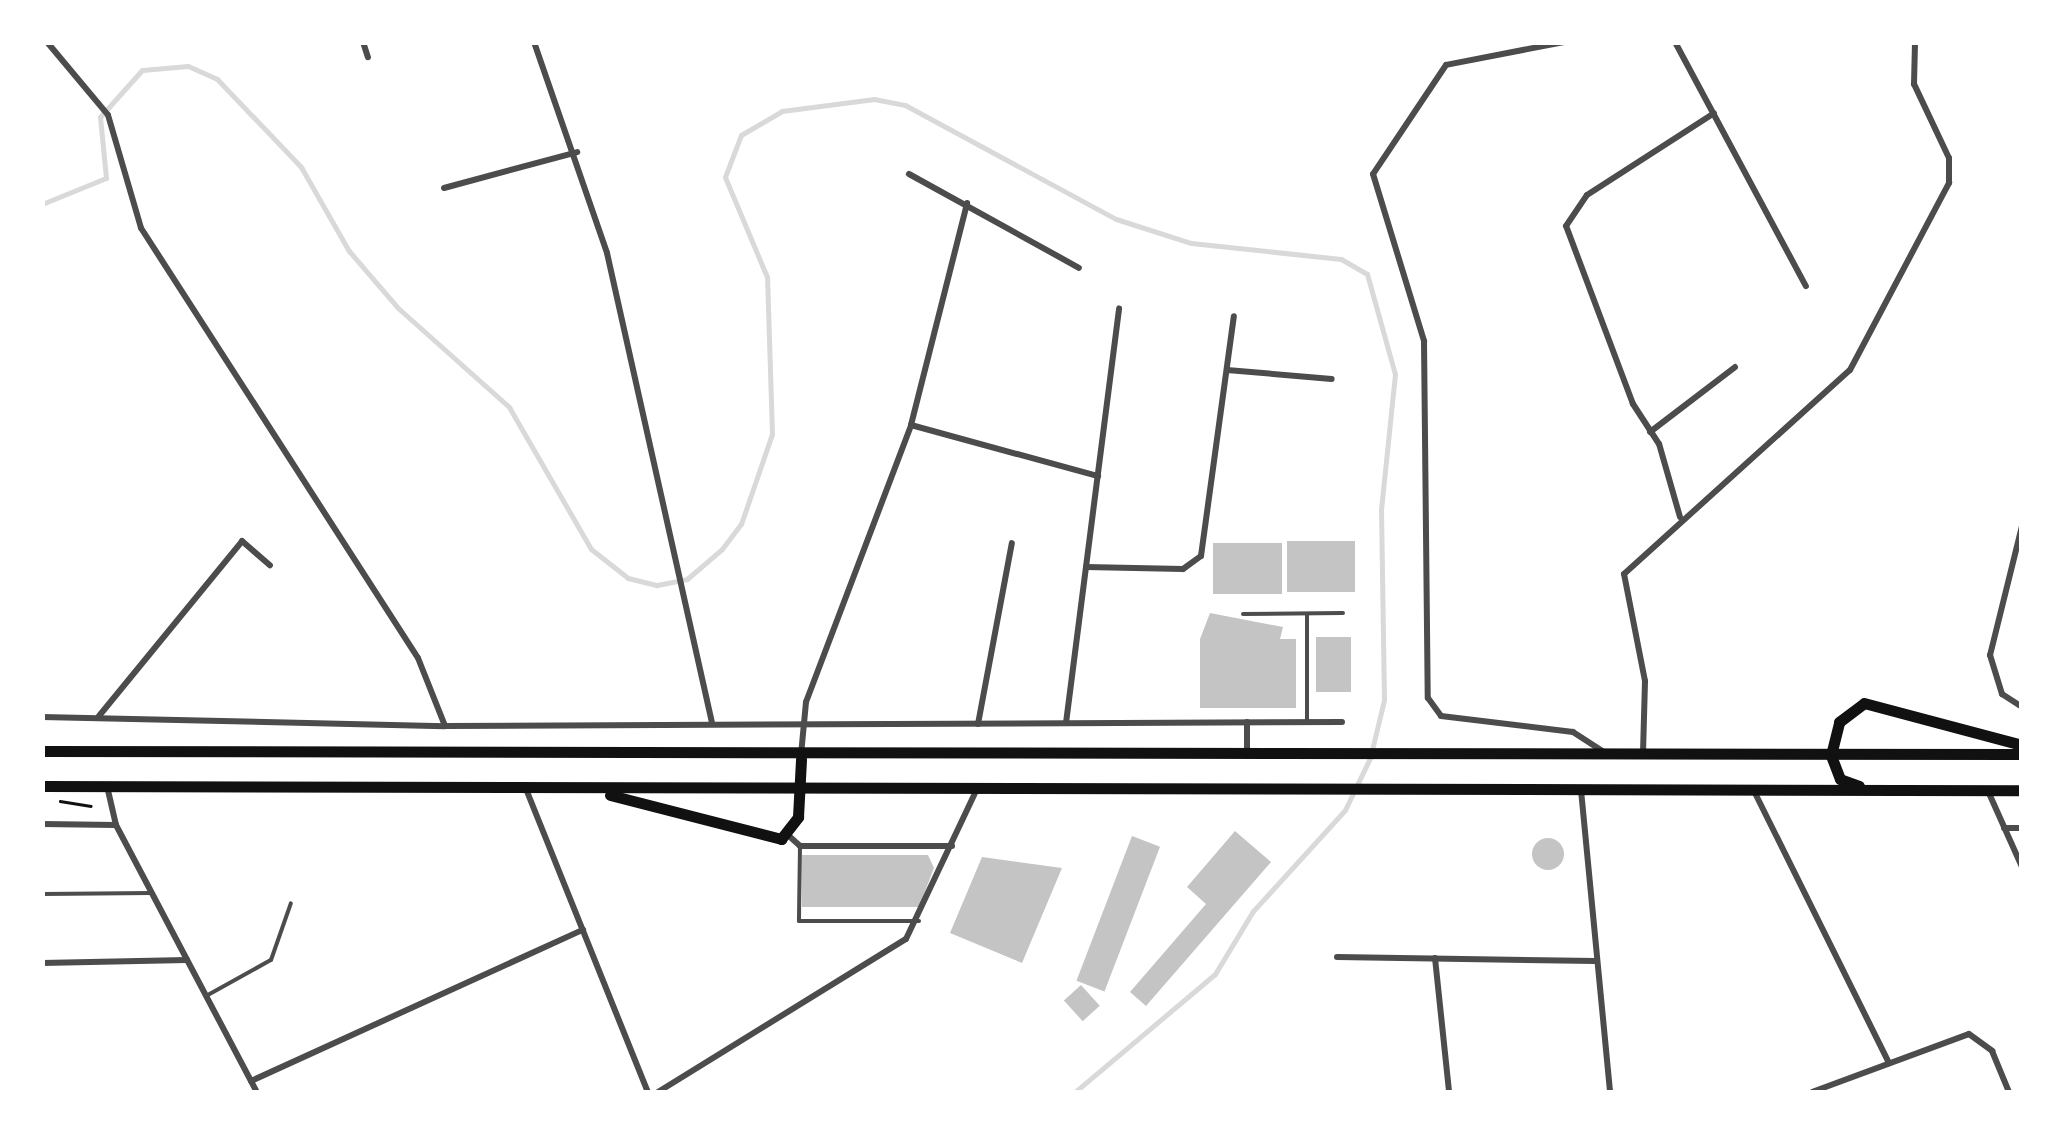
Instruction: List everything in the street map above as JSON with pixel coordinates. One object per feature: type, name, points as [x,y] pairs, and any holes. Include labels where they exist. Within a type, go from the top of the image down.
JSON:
[{"type":"highway","points":[[1884,790],[1840,779],[1831,755],[1839,722],[1864,704],[2022,745]]},
{"type":"highway","points":[[42,751],[801,759],[2022,754]]},
{"type":"highway","points":[[593,790],[767,838],[789,836],[801,794],[801,759]]},
{"type":"highway","points":[[42,786],[801,794],[2022,790]]},
{"type":"street","points":[[47,42],[108,115],[141,228],[418,658],[445,726]]},
{"type":"street","points":[[363,42],[368,57]]},
{"type":"street","points":[[534,42],[576,152],[676,534],[712,723]]},
{"type":"street","points":[[1467,42],[1469,56]]},
{"type":"street","points":[[1564,42],[1469,56],[1426,88],[1374,174],[1424,341],[1428,698],[1441,716],[1572,732],[1607,754]]},
{"type":"street","points":[[1675,42],[1806,286]]},
{"type":"street","points":[[1643,754],[1645,680],[1622,584],[1680,516],[1850,370],[1914,262],[1950,170],[1918,100],[1915,42]]},
{"type":"street","points":[[1680,516],[1566,226],[1587,195],[1714,113]]},
{"type":"street","points":[[444,188],[576,152]]},
{"type":"street","points":[[909,174],[1079,268]]},
{"type":"street","points":[[801,759],[801,725],[911,424],[967,203]]},
{"type":"street","points":[[1066,723],[1119,308]]},
{"type":"street","points":[[1086,567],[1195,565],[1206,540],[1234,316]]},
{"type":"street","points":[[1650,432],[1735,368]]},
{"type":"street","points":[[1227,370],[1332,379]]},
{"type":"street","points":[[911,424],[1098,476]]},
{"type":"street","points":[[2022,526],[1990,655],[2002,694],[2022,708]]},
{"type":"street","points":[[98,717],[242,542],[270,565]]},
{"type":"street","points":[[978,724],[1012,543]]},
{"type":"street","points":[[42,717],[445,726],[1342,722]]},
{"type":"street","points":[[1247,722],[1247,756]]},
{"type":"street","points":[[107,786],[116,825],[257,1092]]},
{"type":"street","points":[[526,789],[648,1092]]},
{"type":"street","points":[[1581,789],[1610,1092]]},
{"type":"street","points":[[1754,790],[1889,1063]]},
{"type":"street","points":[[1988,790],[2022,868]]},
{"type":"street","points":[[658,1092],[893,947],[919,921],[975,793]]},
{"type":"street","points":[[42,824],[116,825]]},
{"type":"street","points":[[2004,828],[2022,828]]},
{"type":"street","points":[[789,836],[800,846],[952,846]]},
{"type":"street","points":[[251,1081],[582,930]]},
{"type":"street","points":[[1338,957],[1596,961]]},
{"type":"street","points":[[1435,958],[1449,1092]]},
{"type":"street","points":[[42,963],[187,960]]},
{"type":"street","points":[[1812,1092],[1970,1034],[1992,1052],[2008,1092]]},
{"type":"lane","points":[[1242,614],[1342,613]]},
{"type":"lane","points":[[1307,614],[1307,722]]},
{"type":"lane","points":[[800,846],[800,921],[919,921]]},
{"type":"lane","points":[[42,894],[152,893]]},
{"type":"lane","points":[[206,996],[272,960],[291,903]]},
{"type":"building","points":[[1287,541],[1355,541],[1355,592],[1287,592]]},
{"type":"building","points":[[1213,543],[1282,543],[1282,594],[1213,594]]},
{"type":"building","points":[[1210,613],[1283,627],[1280,639],[1296,639],[1296,708],[1200,708],[1200,639]]},
{"type":"building","points":[[1316,637],[1351,637],[1351,692],[1316,692]]},
{"type":"building","points":[[1235,831],[1271,862],[1146,1006],[1130,992],[1206,904],[1187,887]]},
{"type":"building","points":[[1132,836],[1160,847],[1104,991],[1076,981]]},
{"type":"building","points":[[1548,838],[1560,842],[1564,854],[1560,866],[1548,870],[1536,866],[1532,854],[1536,842]]},
{"type":"building","points":[[802,855],[928,855],[934,868],[919,907],[802,907]]},
{"type":"building","points":[[982,857],[1062,868],[1022,963],[950,933]]},
{"type":"building","points":[[1081,985],[1100,1006],[1083,1021],[1064,1000]]},
{"type":"waterway","points":[[42,204],[106,178],[100,117],[142,70],[188,66],[217,79],[301,167],[349,251],[398,308],[509,407],[591,549],[628,578],[657,585],[687,579],[722,549],[741,524],[772,434],[767,277],[725,177],[741,135],[782,111],[874,99],[905,105],[1116,219],[1191,243],[1341,259],[1367,274],[1395,374],[1381,509],[1384,700],[1370,758],[1345,810],[1253,911],[1215,974],[1075,1092]]}]
